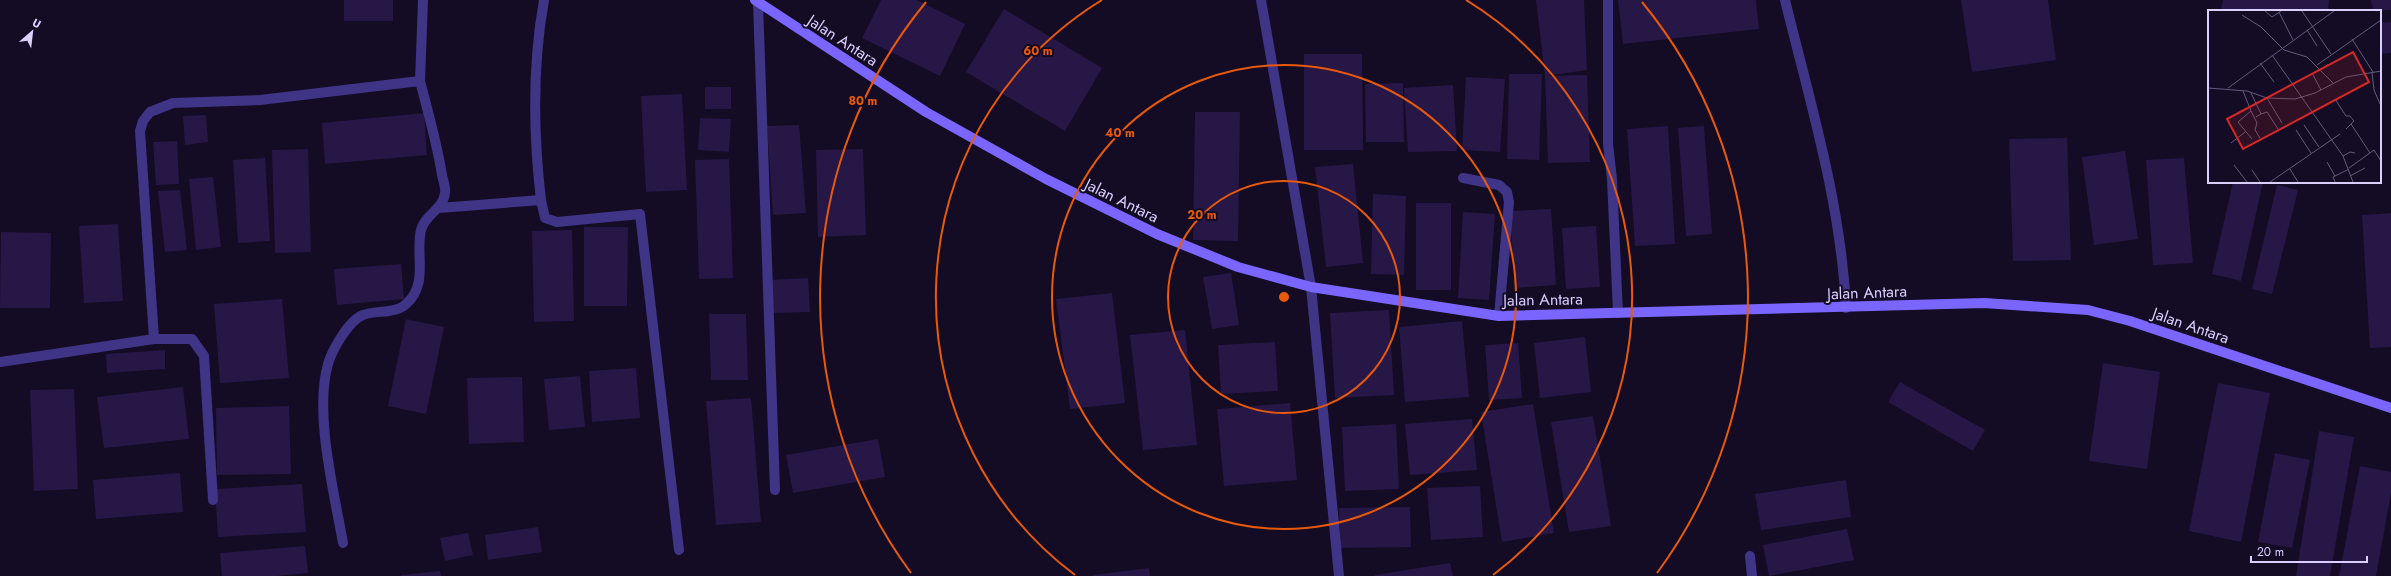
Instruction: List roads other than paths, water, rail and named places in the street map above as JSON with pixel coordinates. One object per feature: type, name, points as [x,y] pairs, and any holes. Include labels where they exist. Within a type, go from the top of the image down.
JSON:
[{"type":"street","points":[[342,543],[325,435],[322,402],[329,362],[347,329],[362,315],[406,305],[416,292],[421,265],[421,230],[427,218],[439,208],[445,192],[437,143],[420,81],[423,0]]},
{"type":"street","points":[[544,0],[534,73],[535,142],[541,200],[546,218],[557,222],[640,214],[679,550]]},
{"type":"street","points":[[1261,0],[1311,287],[1339,576]]},
{"type":"street","points":[[1608,0],[1608,144],[1612,179],[1618,313]]},
{"type":"street","points":[[1785,0],[1831,182],[1844,262],[1846,308]]},
{"type":"street","points":[[756,2],[776,490]]},
{"type":"street","name":"Jalan Antara","points":[[756,2],[926,112],[1046,179],[1157,234],[1238,267],[1311,287],[1499,316],[1846,308],[1984,303],[2088,310],[2130,321],[2391,408]]},
{"type":"street","points":[[154,339],[140,131],[143,121],[150,112],[173,103],[260,100],[420,81]]},
{"type":"street","points":[[1463,178],[1499,185],[1507,192],[1509,202],[1499,316]]},
{"type":"street","points":[[439,208],[541,200]]},
{"type":"street","points":[[0,362],[154,339],[192,339],[204,356],[213,500]]},
{"type":"street","points":[[1750,556],[1752,576]]}]
